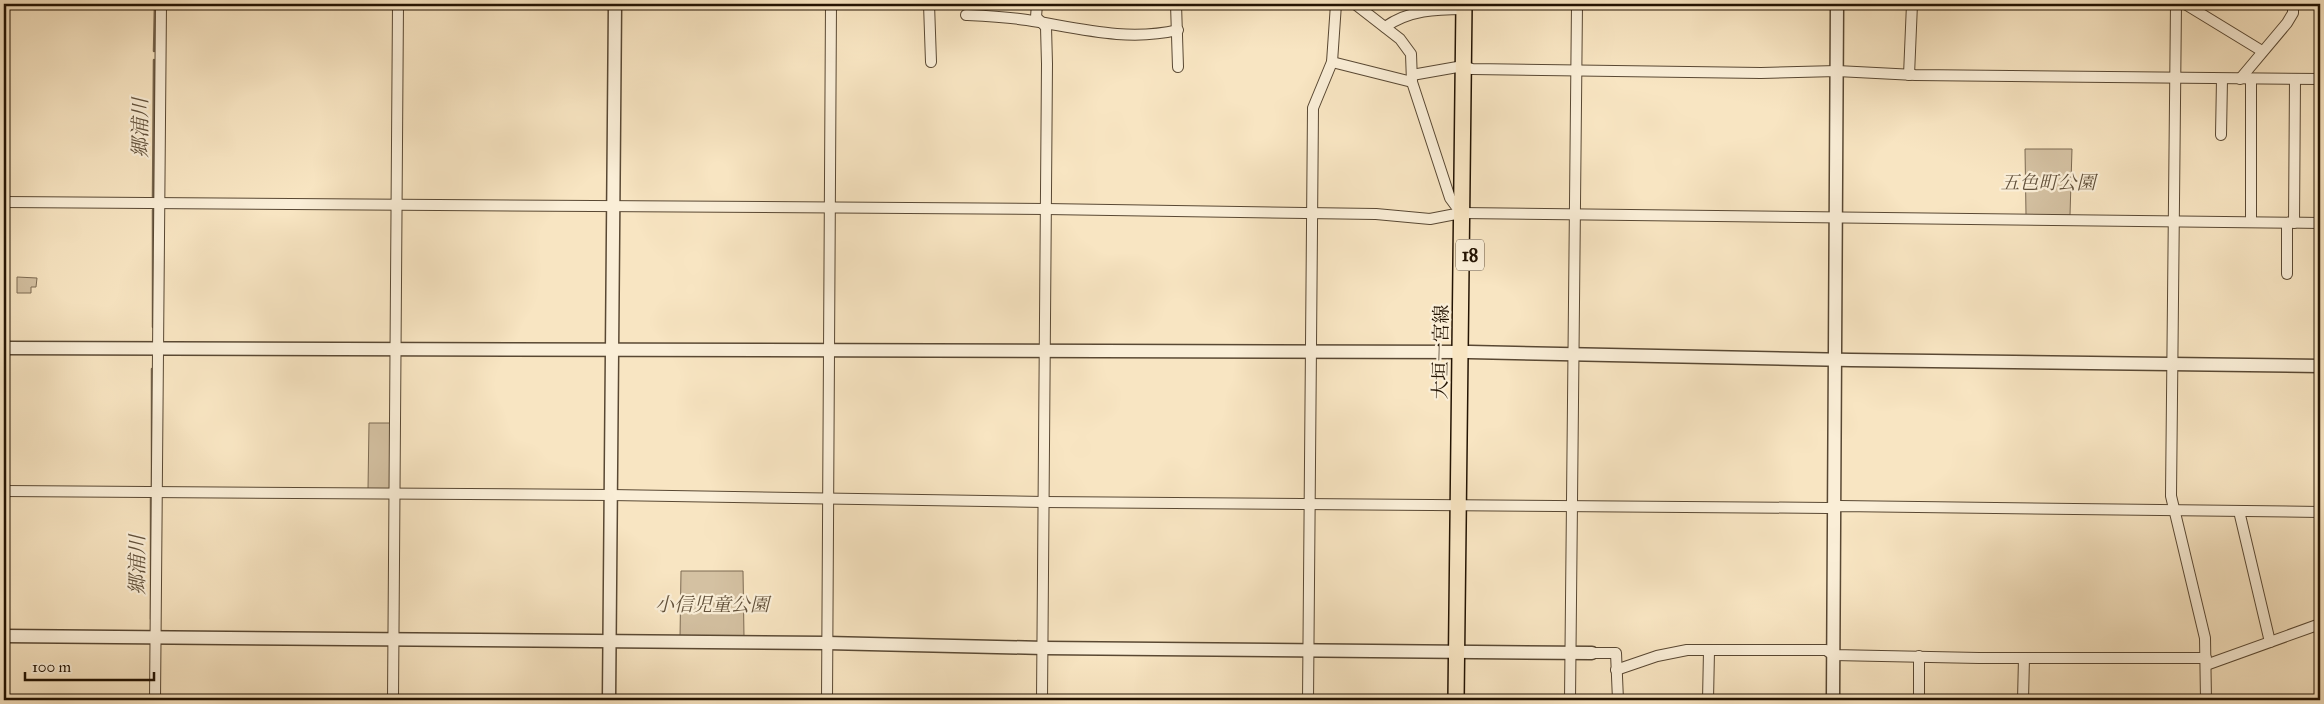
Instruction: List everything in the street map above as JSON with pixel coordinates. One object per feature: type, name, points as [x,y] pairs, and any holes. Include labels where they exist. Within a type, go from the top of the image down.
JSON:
[{"type":"main road","name":"大垣一宮線","points":[[1456,700],[1461,653],[1467,6]]},
{"type":"main road","name":"大垣一宮線","points":[[1461,653],[1466,700]]},
{"type":"street","points":[[155,700],[161,4]]},
{"type":"street","points":[[393,700],[398,4]]},
{"type":"street","points":[[609,700],[615,4]]},
{"type":"street","points":[[826,700],[831,4]]},
{"type":"street","points":[[930,4],[931,62]]},
{"type":"street","points":[[1036,4],[1036,17],[1046,27],[1048,64],[1044,648],[1042,700]]},
{"type":"street","points":[[1176,4],[1178,67]]},
{"type":"street","points":[[1308,700],[1313,108],[1332,62],[1336,4]]},
{"type":"street","points":[[1354,4],[1400,39],[1411,54],[1412,79],[1450,198],[1466,213]]},
{"type":"street","points":[[1570,700],[1577,4]]},
{"type":"street","points":[[1833,700],[1837,4]]},
{"type":"street","points":[[1909,75],[1912,4]]},
{"type":"street","points":[[2176,4],[2174,365],[2171,496],[2205,638],[2206,700]]},
{"type":"street","points":[[2185,4],[2262,50]]},
{"type":"street","points":[[2251,222],[2245,79],[2262,50],[2287,23],[2293,13],[2293,4]]},
{"type":"street","points":[[1385,27],[1396,19],[1413,13],[1467,6]]},
{"type":"street","points":[[966,15],[1136,36],[1157,35],[1178,30]]},
{"type":"street","points":[[1332,62],[1412,79],[1467,67],[1761,73],[1837,71],[1909,75],[2176,79],[2320,79]]},
{"type":"street","points":[[2221,135],[2222,79]]},
{"type":"street","points":[[2287,274],[2291,222],[2295,79]]},
{"type":"street","points":[[4,202],[1046,209],[1376,214],[1430,219],[1466,213],[1574,213],[2320,223]]},
{"type":"street","points":[[4,348],[1465,352],[1836,360],[2320,366]]},
{"type":"street","points":[[4,491],[611,495],[1044,502],[1834,508],[1840,506],[2174,512],[2320,512]]},
{"type":"street","points":[[2239,512],[2270,642]]},
{"type":"street","points":[[1616,670],[1674,652],[1709,651],[1826,650],[1833,655],[2206,662],[2320,624]]},
{"type":"street","points":[[4,636],[827,643],[1044,648],[1616,653],[1618,700]]},
{"type":"street","points":[[1708,700],[1709,651]]},
{"type":"street","points":[[1918,700],[1919,656]]},
{"type":"street","points":[[2023,700],[2024,658]]},
{"type":"green space","name":"五色町公園","points":[[2025,149],[2072,149],[2070,215],[2026,215]]},
{"type":"green space","points":[[17,277],[37,278],[36,287],[31,287],[31,293],[17,293]]},
{"type":"green space","points":[[369,423],[391,423],[390,489],[368,489]]},
{"type":"green space","name":"小信児童公園","points":[[681,571],[743,571],[744,637],[680,637]]},
{"type":"waterway","name":"郷浦川","points":[[154,51],[155,4]]},
{"type":"waterway","name":"郷浦川","points":[[153,197],[154,60]]},
{"type":"waterway","name":"郷浦川","points":[[153,210],[153,327]]},
{"type":"waterway","name":"郷浦川","points":[[152,369],[152,489]]},
{"type":"waterway","name":"郷浦川","points":[[151,497],[151,619]]}]
